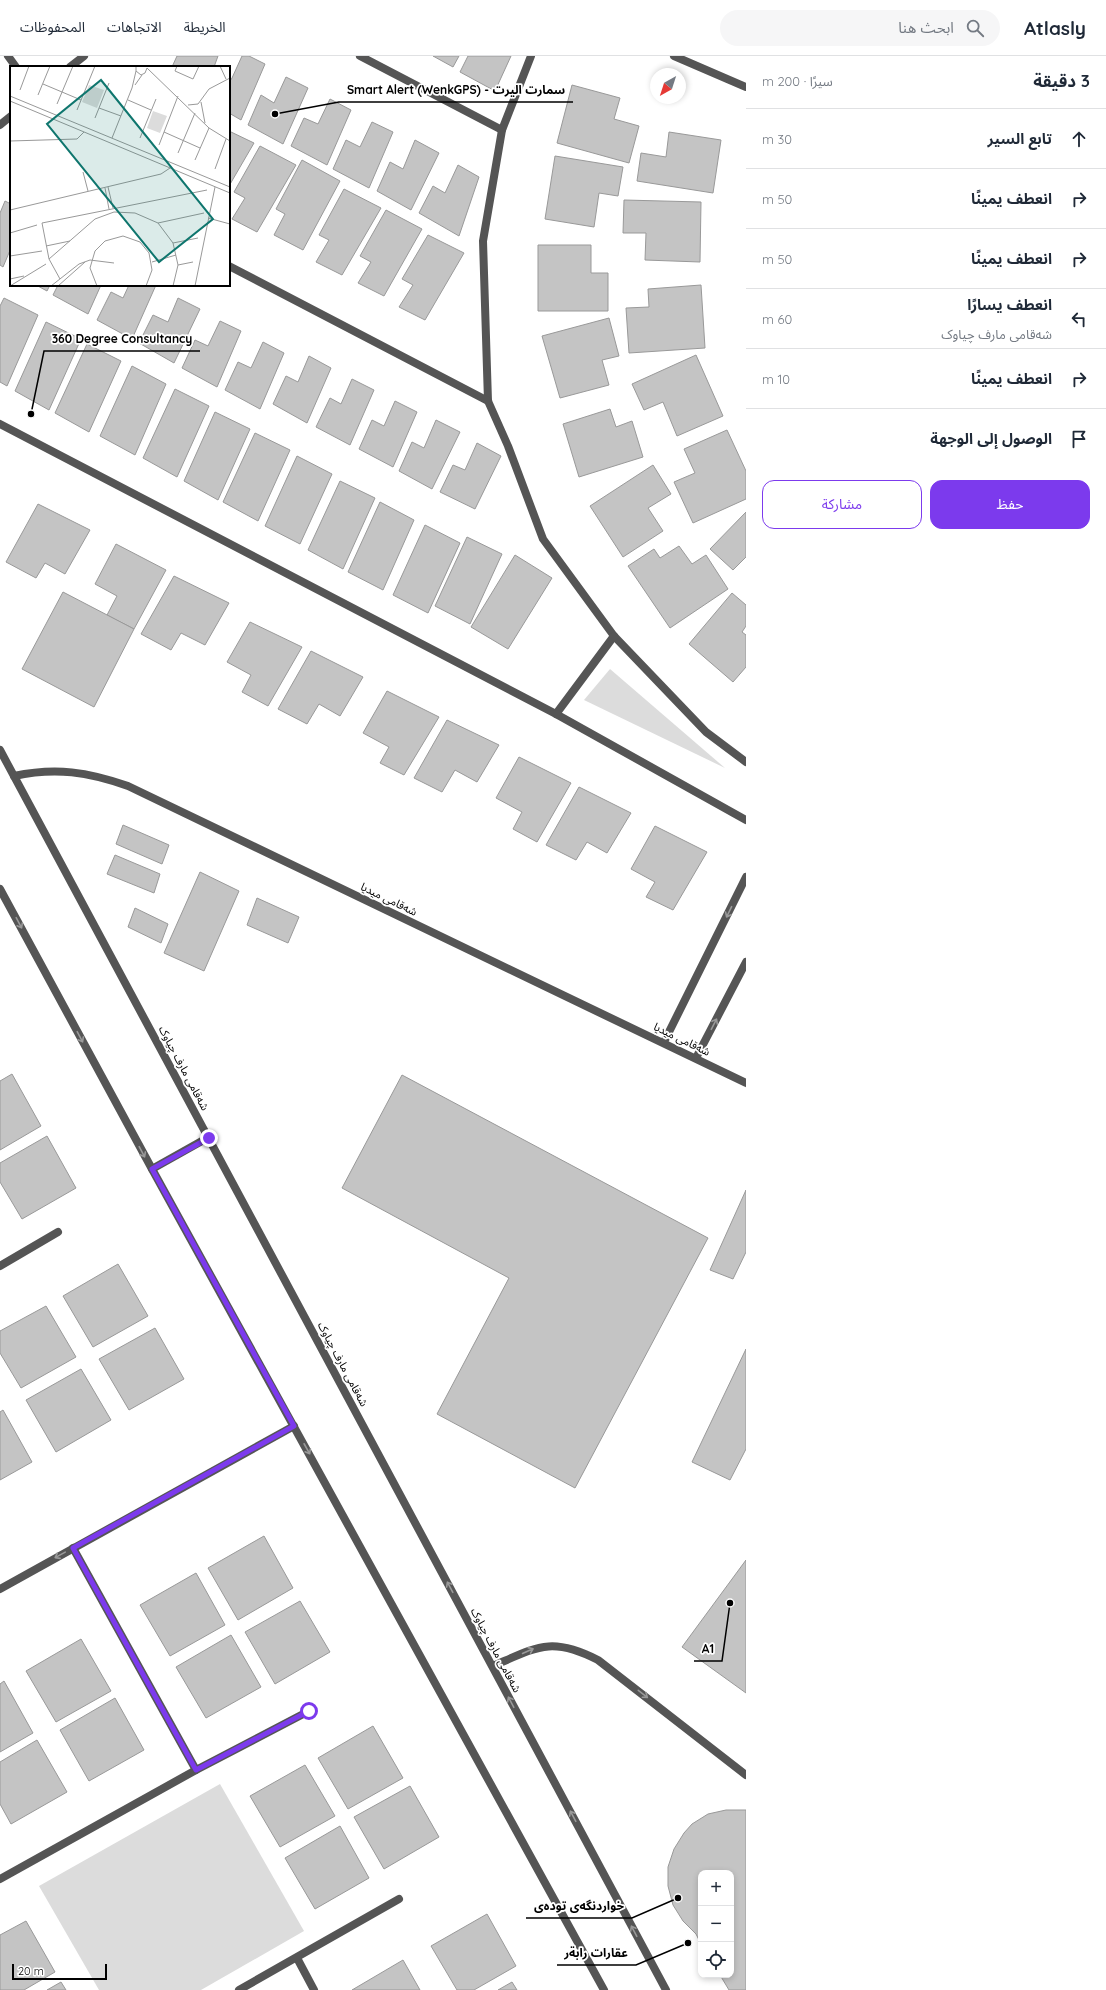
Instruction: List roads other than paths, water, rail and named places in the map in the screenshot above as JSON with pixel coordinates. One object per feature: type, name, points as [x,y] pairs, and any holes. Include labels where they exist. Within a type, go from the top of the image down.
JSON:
[{"type":"street","points":[[8,56],[15,66]]},
{"type":"street","points":[[71,66],[84,56]]},
{"type":"street","points":[[360,56],[502,130]]},
{"type":"street","points":[[531,56],[502,130],[484,241],[488,401],[508,446],[543,539],[614,636],[706,732],[746,762]]},
{"type":"street","points":[[674,56],[746,87]]},
{"type":"street","points":[[0,125],[10,117]]},
{"type":"street","points":[[230,267],[488,401]]},
{"type":"street","points":[[0,424],[556,714],[746,820]]},
{"type":"street","points":[[556,714],[614,636]]},
{"type":"street","name":"شەقامی مارف چیاوک","points":[[0,750],[666,1990]]},
{"type":"street","name":"شەقامی میدیا","points":[[14,776],[37,771],[68,771],[98,776],[128,786],[664,1042],[746,1083]]},
{"type":"street","points":[[664,1042],[746,877]]},
{"type":"street","points":[[0,889],[152,1169],[604,1990]]},
{"type":"street","points":[[696,1058],[746,962]]},
{"type":"street","points":[[152,1169],[209,1138]]},
{"type":"street","points":[[0,1266],[58,1232]]},
{"type":"street","points":[[0,1588],[294,1426]]},
{"type":"street","points":[[73,1548],[196,1770]]},
{"type":"street","points":[[492,1666],[536,1647],[558,1646],[579,1650],[598,1660],[746,1775]]},
{"type":"street","points":[[0,1879],[196,1770],[309,1711]]},
{"type":"street","points":[[239,1990],[399,1899]]},
{"type":"street","points":[[297,1958],[314,1990]]},
{"type":"place","name":"Smart Alert (WenkGPS) - سمارت اليرت","points":[[275,114]]},
{"type":"place","name":"360 Degree Consultancy","points":[[31,414]]},
{"type":"place","name":"A1","points":[[730,1603]]},
{"type":"place","name":"خواردنگەی تودەی","points":[[678,1898]]},
{"type":"place","name":"عقارات رابةر","points":[[688,1943]]}]
